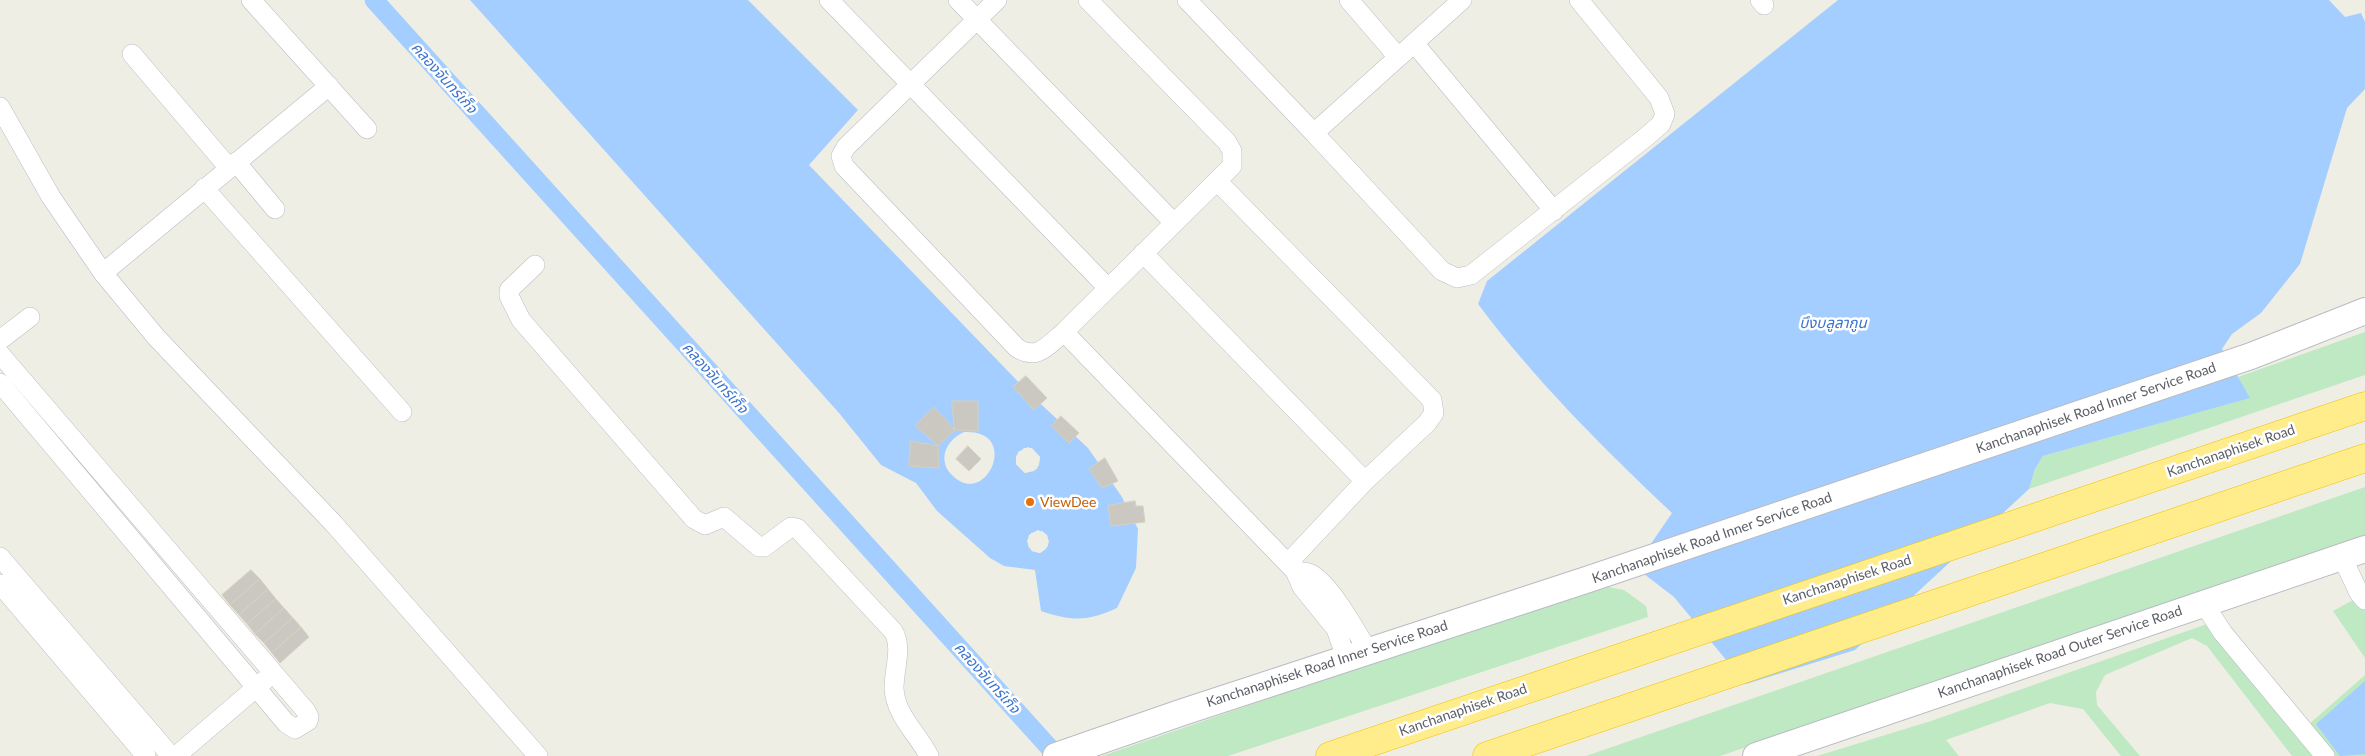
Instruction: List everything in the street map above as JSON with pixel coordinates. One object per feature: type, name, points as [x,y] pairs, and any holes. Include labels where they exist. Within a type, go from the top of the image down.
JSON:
[{"type":"highway","name":"Kanchanaphisek Road","points":[[1330,756],[1641,649],[2365,406]]},
{"type":"highway","points":[[1487,756],[2365,458]]},
{"type":"main road","name":"Kanchanaphisek Road Inner Service Road","points":[[1066,752],[1586,580],[2251,356],[2365,311]]},
{"type":"main road","name":"Kanchanaphisek Road Outer Service Road","points":[[1756,756],[2353,553]]},
{"type":"street","points":[[251,0],[367,129]]},
{"type":"street","points":[[829,0],[1107,287]]},
{"type":"street","points":[[958,0],[1174,223]]},
{"type":"street","points":[[997,0],[846,147],[841,156],[844,166],[1017,348],[1025,353],[1032,354],[1040,352],[1064,332],[1107,287],[1232,166],[1232,151],[1227,142],[1088,0]]},
{"type":"street","points":[[1187,0],[1442,271],[1457,278],[1471,275],[1661,124],[1665,114],[1659,98],[1579,0]]},
{"type":"street","points":[[1348,0],[1398,57]]},
{"type":"street","points":[[1314,133],[1462,0]]},
{"type":"street","points":[[1414,43],[1554,210]]},
{"type":"street","points":[[132,54],[275,209]]},
{"type":"street","points":[[103,273],[329,86]]},
{"type":"street","points":[[0,107],[51,197],[103,273],[156,337],[334,524],[538,756]]},
{"type":"street","points":[[1217,181],[1432,400],[1434,414],[1427,423],[1365,481],[1292,567]]},
{"type":"street","points":[[204,188],[402,412]]},
{"type":"street","points":[[1144,253],[1365,481]]},
{"type":"street","points":[[535,265],[509,290],[508,296],[521,320],[694,519],[705,525],[724,516],[759,547],[764,547],[791,527],[797,528],[893,631],[898,643],[896,697],[907,724],[929,756]]},
{"type":"street","points":[[0,340],[30,317]]},
{"type":"street","points":[[1064,332],[1292,567],[1302,587],[1357,655]]},
{"type":"street","points":[[0,354],[127,504],[274,672],[306,711],[309,717],[308,721],[301,727],[292,729],[255,688],[0,383]]},
{"type":"street","points":[[2353,553],[2360,593],[2365,600]]},
{"type":"street","points":[[0,557],[171,756]]},
{"type":"street","points":[[0,584],[146,756]]},
{"type":"street","points":[[2204,604],[2223,633],[2325,756]]},
{"type":"street","points":[[176,756],[274,672]]},
{"type":"green space","points":[[2365,332],[2365,375],[2029,489],[2035,469],[2043,456],[2249,398],[2238,377]]},
{"type":"green space","points":[[2365,487],[2365,539],[1720,756],[1586,756]]},
{"type":"green space","points":[[1597,585],[1624,590],[1646,606],[1648,617],[1228,756],[1102,756]]},
{"type":"green space","points":[[2353,600],[2365,607],[2365,658],[2333,611]]},
{"type":"green space","points":[[2224,618],[2308,725],[2365,675],[2365,756],[2292,756],[2207,646],[2192,638],[2105,675],[2096,692],[2097,705],[2140,756],[2121,756],[2083,709],[2050,703],[1946,740],[1959,756],[1817,756],[1931,721]]},
{"type":"water","points":[[470,0],[748,0],[858,110],[809,165],[1029,393],[1088,448],[1122,497],[1138,529],[1136,568],[1117,608],[1097,616],[1079,619],[1061,617],[1041,611],[1035,570],[1004,566],[990,558],[937,511],[916,483],[881,465],[839,413]],"holes":[[[964,432],[982,434],[991,442],[995,454],[992,466],[986,476],[976,483],[965,483],[952,475],[945,463],[944,457],[948,445]],[[1028,447],[1040,457],[1037,469],[1025,473],[1016,464],[1018,452]],[[1042,531],[1047,535],[1048,546],[1040,553],[1032,551],[1028,546],[1031,533]]]},
{"type":"water","name":"บึงบลูลากูน","points":[[1838,0],[2329,0],[2345,17],[2361,13],[2365,22],[2365,89],[2347,108],[2300,264],[2261,313],[2232,334],[2222,349],[2250,398],[2043,456],[2035,469],[2029,489],[1855,650],[1746,684],[1674,597],[1635,567],[1672,513],[1570,413],[1523,360],[1478,304],[1487,281]]},
{"type":"water","points":[[2365,681],[2365,754],[2340,756],[2316,724]]},
{"type":"pier","points":[[1024,448],[1032,448],[1040,457],[1039,465],[1034,471],[1025,473],[1016,464],[1016,456]],"holes":[[[1025,450],[1031,450],[1038,458],[1037,464],[1032,469],[1025,470],[1018,463],[1018,457]]]},
{"type":"pier","points":[[1038,530],[1047,535],[1049,542],[1046,549],[1040,553],[1032,551],[1027,542],[1029,535]],"holes":[[[1038,533],[1045,537],[1047,542],[1045,547],[1039,550],[1034,549],[1030,542],[1031,537]]]},
{"type":"building","points":[[1026,376],[1047,398],[1034,410],[1013,387]]},
{"type":"building","points":[[952,401],[978,401],[978,431],[955,430]]},
{"type":"building","points":[[934,407],[955,430],[938,446],[916,426]]},
{"type":"building","points":[[1061,416],[1079,433],[1069,443],[1052,426]]},
{"type":"building","points":[[911,441],[938,446],[939,468],[909,466]]},
{"type":"building","points":[[968,446],[981,459],[969,471],[956,459]]},
{"type":"building","points":[[1105,458],[1118,481],[1102,488],[1089,469]]},
{"type":"building","points":[[1135,501],[1136,506],[1143,506],[1145,522],[1111,526],[1108,506]]},
{"type":"building","points":[[251,570],[260,579],[230,605],[222,595]]},
{"type":"building","points":[[260,579],[268,589],[239,615],[230,605]]},
{"type":"building","points":[[268,589],[276,599],[247,624],[239,615]]},
{"type":"building","points":[[276,599],[284,608],[255,634],[247,624]]},
{"type":"building","points":[[284,608],[293,618],[264,643],[255,634]]},
{"type":"building","points":[[293,618],[301,627],[272,653],[264,643]]},
{"type":"building","points":[[301,627],[309,637],[280,663],[272,653]]},
{"type":"waterway","name":"คลองจันทร์เก็จ","points":[[374,0],[1057,756]]},
{"type":"place","name":"ViewDee","points":[[1030,502]]}]
